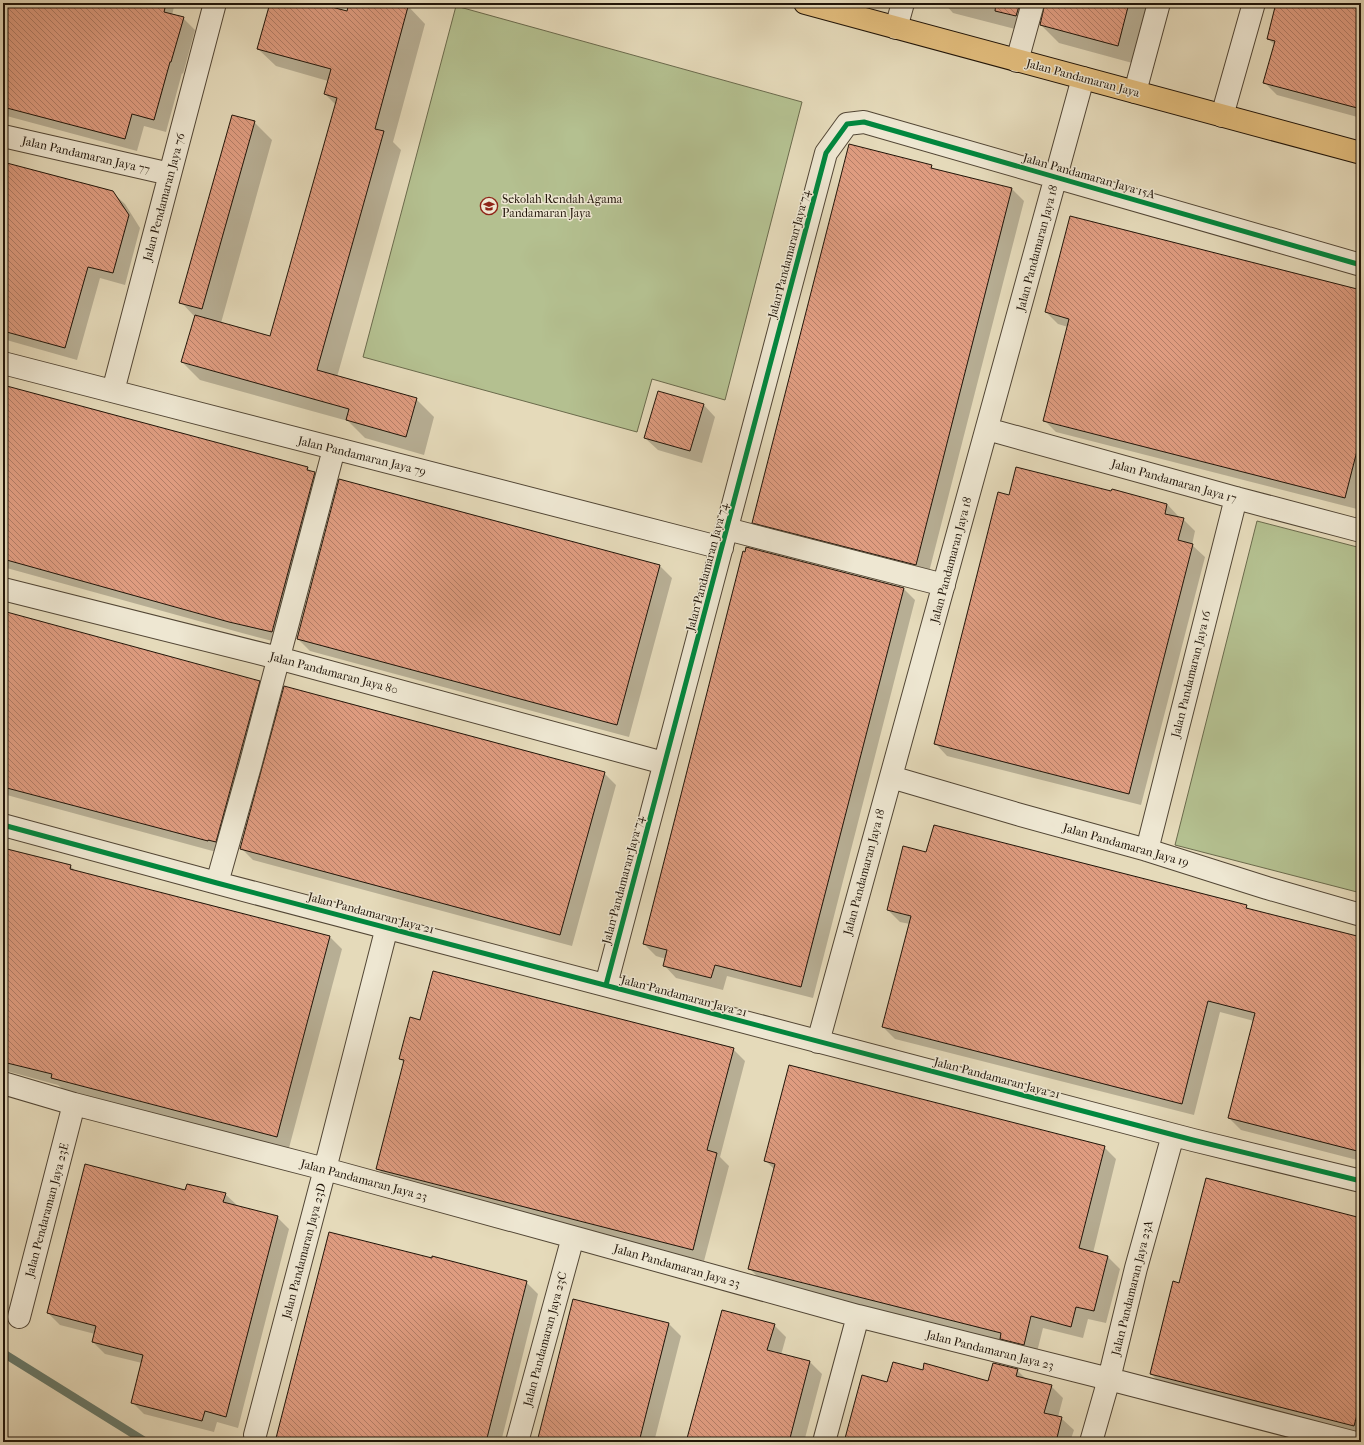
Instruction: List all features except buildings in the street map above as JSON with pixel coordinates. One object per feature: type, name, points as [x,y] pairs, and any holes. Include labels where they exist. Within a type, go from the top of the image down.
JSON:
[{"type":"main road","name":"Jalan Pandamaran Jaya","points":[[805,3],[1361,154]]},
{"type":"street","name":"Jalan Pendamaran Jaya 76","points":[[113,391],[215,3]]},
{"type":"street","points":[[896,28],[903,3]]},
{"type":"street","points":[[1018,61],[1033,3]]},
{"type":"street","points":[[1135,92],[1159,3]]},
{"type":"street","points":[[1222,116],[1254,3]]},
{"type":"street","name":"Jalan Pandamaran Jaya 18","points":[[818,1042],[1083,78]]},
{"type":"street","name":"Jalan Pandamaran Jaya 15A","points":[[826,153],[847,124],[864,122],[1361,265]]},
{"type":"street","name":"Jalan Pandamaran Jaya 77","points":[[3,136],[170,174]]},
{"type":"street","name":"Jalan Pandamaran Jaya 74","points":[[606,985],[826,153]]},
{"type":"street","name":"Jalan Pandamaran Jaya 79","points":[[3,362],[334,449],[725,538],[944,584]]},
{"type":"street","name":"Jalan Pandamaran Jaya 17","points":[[987,429],[1361,531]]},
{"type":"street","points":[[217,883],[334,449]]},
{"type":"street","name":"Jalan Pandamaran Jaya 16","points":[[1147,850],[1236,498]]},
{"type":"street","name":"Jalan Pandamaran Jaya 80","points":[[3,589],[278,658],[664,763]]},
{"type":"street","name":"Jalan Pandamaran Jaya 19","points":[[890,777],[1147,850],[1267,888],[1361,915]]},
{"type":"street","name":"Jalan Pandamaran Jaya 21","points":[[3,825],[818,1042],[1173,1135],[1361,1181]]},
{"type":"street","name":"Jalan Pandamaran Jaya 23D","points":[[255,1435],[387,927]]},
{"type":"street","name":"Jalan Pandamaran Jaya 23","points":[[3,1083],[74,1104],[325,1169],[858,1316],[1352,1442]]},
{"type":"street","name":"Jalan Pendaraman Jaya 23E","points":[[19,1317],[74,1104]]},
{"type":"street","name":"Jalan Pandamaran Jaya 23A","points":[[1091,1442],[1109,1379],[1136,1268],[1173,1135]]},
{"type":"street","name":"Jalan Pandamaran Jaya 23C","points":[[517,1442],[573,1237]]},
{"type":"street","points":[[824,1442],[858,1316]]},
{"type":"green space","points":[[456,6],[802,102],[725,400],[652,379],[637,432],[363,357]]},
{"type":"green space","points":[[1257,521],[1361,548],[1361,877],[1357,892],[1175,845]]},
{"type":"waterway","points":[[3,1353],[146,1442]]},
{"type":"cycle path","points":[[606,985],[826,153],[847,124],[864,122],[1361,265]]},
{"type":"cycle path","points":[[3,825],[217,883],[1193,1140],[1361,1181]]},
{"type":"place","name":"Sekolah Rendah Agama Pandamaran Jaya","points":[[489,206]]}]
